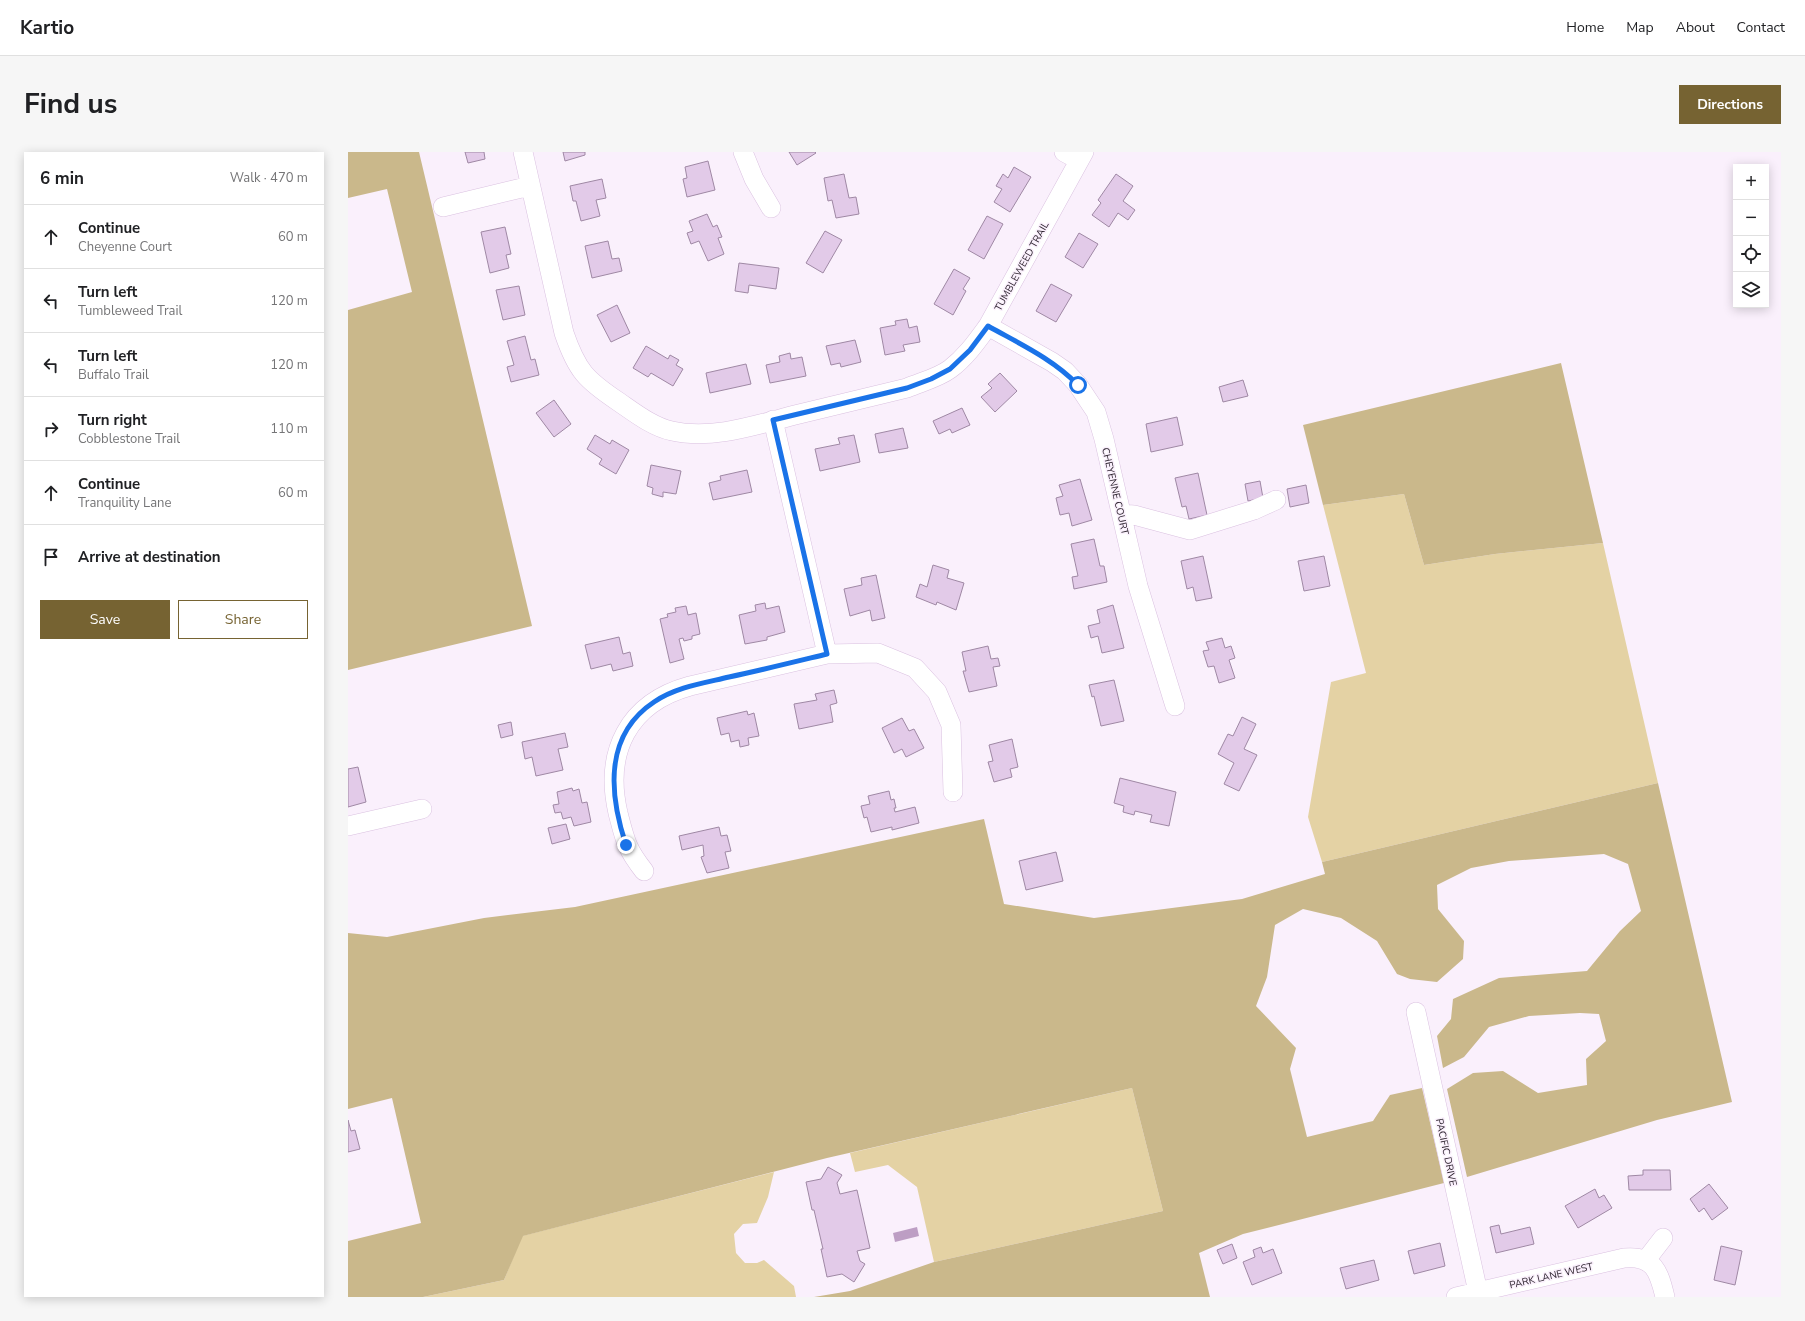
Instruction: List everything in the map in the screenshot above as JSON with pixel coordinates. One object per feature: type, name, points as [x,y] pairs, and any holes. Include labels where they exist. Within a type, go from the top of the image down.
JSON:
[{"type":"street","name":"TUMBLEWEED TRAIL","points":[[523,152],[564,333],[571,354],[577,365],[594,385],[627,408],[660,427],[672,431],[699,434],[713,433],[773,420],[907,388],[931,379],[950,369],[970,350],[988,326],[1076,155]]},
{"type":"street","points":[[743,152],[754,180],[770,208]]},
{"type":"street","points":[[443,206],[530,186]]},
{"type":"street","name":"CHEYENNE COURT","points":[[988,326],[1052,362],[1065,371],[1088,398],[1096,412],[1104,439],[1142,600],[1175,706]]},
{"type":"street","points":[[773,420],[827,654]]},
{"type":"street","points":[[1122,514],[1134,515],[1190,530],[1254,510],[1276,500]]},
{"type":"street","points":[[644,871],[631,855],[626,845],[614,793],[615,762],[620,746],[632,722],[649,706],[676,690],[827,654],[878,653],[914,668],[937,692],[952,725],[953,792]]},
{"type":"street","points":[[348,826],[422,809]]},
{"type":"street","name":"PACIFIC DRIVE","points":[[1416,1012],[1478,1292]]},
{"type":"street","points":[[1663,1238],[1646,1260],[1658,1271],[1665,1297]]},
{"type":"street","name":"PARK LANE WEST","points":[[1456,1297],[1624,1258],[1635,1257],[1646,1260]]},
{"type":"shaded area","points":[[348,152],[419,152],[532,626],[348,670],[348,310],[412,292],[387,189],[348,198]]},
{"type":"shaded area","points":[[1561,363],[1603,543],[1495,554],[1424,565],[1404,494],[1323,505],[1303,425]]},
{"type":"shaded area","points":[[1404,494],[1424,565],[1495,554],[1603,543],[1658,783],[1322,862],[1308,817],[1331,682],[1366,673],[1323,505]]},
{"type":"shaded area","points":[[1658,783],[1732,1102],[1657,1120],[1467,1177],[1447,1089],[1473,1073],[1503,1071],[1538,1093],[1587,1085],[1586,1059],[1606,1041],[1599,1014],[1580,1013],[1529,1016],[1489,1027],[1464,1057],[1443,1068],[1437,1036],[1451,1019],[1453,999],[1499,978],[1587,971],[1620,931],[1641,911],[1628,864],[1604,854],[1509,861],[1471,868],[1437,885],[1438,909],[1464,941],[1463,959],[1437,982],[1410,979],[1397,974],[1377,941],[1341,918],[1303,909],[1275,925],[1267,977],[1256,1006],[1296,1048],[1290,1069],[1307,1137],[1373,1121],[1390,1095],[1422,1088],[1444,1183],[1243,1234],[1199,1253],[1210,1297],[814,1297],[850,1291],[934,1262],[1163,1211],[1132,1088],[827,1158],[523,1236],[504,1280],[423,1297],[348,1297],[348,1241],[421,1223],[392,1098],[348,1109],[348,933],[387,937],[484,918],[575,907],[984,819],[1004,904],[1094,918],[1242,899],[1325,874],[1322,862]]},
{"type":"shaded area","points":[[1132,1088],[1163,1211],[934,1262],[917,1187],[888,1165],[855,1172],[850,1153]]},
{"type":"shaded area","points":[[774,1172],[768,1197],[757,1223],[743,1224],[734,1234],[736,1253],[745,1263],[757,1263],[764,1260],[794,1286],[796,1297],[423,1297],[504,1280],[522,1236]]},
{"type":"shaded area","points":[[917,1227],[919,1236],[895,1242],[893,1233]]},
{"type":"building","points":[[465,152],[484,152],[485,159],[468,163]]},
{"type":"building","points":[[563,152],[585,152],[585,155],[565,161]]},
{"type":"building","points":[[789,152],[815,152],[816,153],[797,165]]},
{"type":"building","points":[[708,161],[715,190],[687,197],[683,179],[687,178],[685,167]]},
{"type":"building","points":[[1014,167],[1031,177],[1010,212],[994,202],[1002,189],[996,186],[1003,174],[1008,178]]},
{"type":"building","points":[[844,174],[849,198],[856,197],[859,214],[836,218],[832,200],[828,201],[824,178]]},
{"type":"building","points":[[1116,174],[1133,186],[1123,201],[1135,210],[1128,220],[1118,213],[1109,227],[1092,215],[1101,203],[1098,200]]},
{"type":"building","points":[[602,179],[606,198],[596,200],[600,216],[581,221],[576,201],[573,201],[570,186]]},
{"type":"building","points":[[707,214],[713,227],[717,225],[722,237],[718,238],[724,254],[708,261],[699,241],[691,244],[687,233],[693,231],[689,221]]},
{"type":"building","points":[[987,216],[1003,224],[984,259],[968,250]]},
{"type":"building","points":[[505,227],[511,254],[506,255],[509,268],[490,273],[481,232]]},
{"type":"building","points":[[825,231],[842,240],[823,273],[806,263]]},
{"type":"building","points":[[1079,233],[1098,244],[1083,268],[1065,257]]},
{"type":"building","points":[[608,241],[612,259],[619,258],[622,271],[592,278],[585,246]]},
{"type":"building","points":[[739,263],[779,268],[776,289],[749,285],[748,293],[735,291]]},
{"type":"building","points":[[954,269],[970,278],[963,289],[966,291],[953,315],[934,304]]},
{"type":"building","points":[[1051,284],[1072,295],[1056,322],[1036,311]]},
{"type":"building","points":[[519,286],[525,315],[503,320],[496,290]]},
{"type":"building","points":[[617,305],[630,333],[611,342],[597,315]]},
{"type":"building","points":[[907,319],[909,328],[917,326],[920,342],[903,345],[905,351],[885,355],[880,328],[896,325],[895,321]]},
{"type":"building","points":[[525,336],[531,360],[535,359],[539,375],[511,382],[507,367],[514,365],[507,341]]},
{"type":"building","points":[[855,340],[861,362],[841,367],[840,363],[831,365],[826,346]]},
{"type":"building","points":[[646,346],[668,359],[670,355],[679,360],[676,365],[683,369],[673,386],[651,373],[648,377],[633,368]]},
{"type":"building","points":[[790,353],[791,359],[802,357],[806,376],[770,383],[766,365],[780,362],[779,356]]},
{"type":"building","points":[[746,364],[751,384],[710,393],[706,373]]},
{"type":"building","points":[[1000,373],[1017,391],[995,412],[981,397],[992,388],[988,384]]},
{"type":"building","points":[[1243,380],[1248,396],[1223,402],[1219,387]]},
{"type":"building","points":[[554,400],[571,424],[554,437],[536,413]]},
{"type":"building","points":[[962,408],[970,425],[952,433],[950,429],[939,434],[933,421]]},
{"type":"building","points":[[1177,417],[1183,445],[1151,452],[1146,424]]},
{"type":"building","points":[[903,428],[908,448],[879,453],[875,434]]},
{"type":"building","points":[[595,435],[610,444],[612,440],[629,450],[616,474],[599,464],[602,459],[587,449]]},
{"type":"building","points":[[854,435],[860,462],[820,471],[815,449],[840,444],[838,438]]},
{"type":"building","points":[[651,465],[681,471],[676,494],[663,492],[663,497],[652,494],[653,488],[647,486]]},
{"type":"building","points":[[747,470],[752,492],[713,500],[709,483],[721,480],[720,476]]},
{"type":"building","points":[[1198,473],[1207,515],[1189,519],[1186,506],[1182,507],[1175,478]]},
{"type":"building","points":[[1080,479],[1092,520],[1072,526],[1069,513],[1060,515],[1056,498],[1063,496],[1059,485]]},
{"type":"building","points":[[1260,481],[1263,498],[1248,501],[1245,484]]},
{"type":"building","points":[[1306,485],[1309,503],[1290,507],[1287,489]]},
{"type":"building","points":[[1094,539],[1100,566],[1104,566],[1107,582],[1074,589],[1072,577],[1078,576],[1071,544]]},
{"type":"building","points":[[1203,556],[1212,598],[1196,601],[1193,587],[1187,589],[1181,561]]},
{"type":"building","points":[[1324,556],[1330,586],[1304,591],[1298,561]]},
{"type":"building","points":[[933,565],[949,570],[947,578],[964,583],[956,610],[937,602],[936,605],[916,597],[920,584],[927,587]]},
{"type":"building","points":[[876,575],[885,618],[872,621],[870,610],[850,616],[844,589],[862,585],[861,578]]},
{"type":"building","points":[[765,603],[766,609],[779,606],[785,632],[767,637],[767,640],[745,644],[739,615],[756,611],[755,605]]},
{"type":"building","points":[[1113,605],[1124,648],[1102,653],[1098,636],[1091,638],[1088,626],[1100,623],[1097,610]]},
{"type":"building","points":[[686,606],[688,615],[696,613],[700,634],[692,636],[692,639],[684,641],[683,638],[679,639],[684,659],[670,663],[660,619],[668,617],[667,614],[676,612],[675,608]]},
{"type":"building","points":[[619,637],[623,654],[630,652],[633,666],[613,671],[611,664],[591,669],[585,645]]},
{"type":"building","points":[[1222,638],[1225,648],[1231,646],[1235,658],[1229,660],[1235,678],[1219,683],[1214,666],[1208,667],[1203,651],[1209,650],[1206,642]]},
{"type":"building","points":[[988,646],[991,659],[998,658],[1000,666],[993,667],[997,686],[969,692],[963,671],[966,671],[962,652]]},
{"type":"building","points":[[1114,680],[1124,721],[1101,726],[1094,696],[1092,697],[1089,685]]},
{"type":"building","points":[[834,690],[837,703],[830,705],[833,722],[799,729],[794,704],[817,700],[815,694]]},
{"type":"building","points":[[747,711],[748,715],[754,713],[759,736],[748,738],[749,745],[740,747],[739,740],[731,742],[729,733],[721,735],[717,718]]},
{"type":"building","points":[[1242,717],[1256,724],[1244,749],[1257,755],[1239,791],[1224,784],[1234,763],[1218,754],[1228,734],[1233,736]]},
{"type":"building","points":[[902,718],[909,731],[914,729],[924,748],[906,757],[902,749],[894,753],[882,728]]},
{"type":"building","points":[[511,722],[513,735],[501,738],[498,725]]},
{"type":"building","points":[[565,733],[568,747],[558,749],[563,770],[536,776],[532,757],[525,759],[522,742]]},
{"type":"building","points":[[1012,739],[1018,767],[1010,769],[1012,777],[994,782],[988,762],[993,761],[989,745]]},
{"type":"building","points":[[358,767],[366,802],[348,807],[348,769]]},
{"type":"building","points":[[1120,778],[1176,792],[1169,826],[1150,822],[1152,815],[1135,811],[1134,815],[1123,812],[1124,806],[1114,803]]},
{"type":"building","points":[[572,788],[573,791],[579,789],[582,803],[587,802],[591,822],[574,826],[571,817],[563,819],[561,812],[555,813],[553,805],[559,804],[557,792]]},
{"type":"building","points":[[889,791],[891,800],[894,799],[896,808],[894,808],[895,812],[915,807],[919,823],[892,830],[892,827],[871,832],[867,817],[864,818],[861,806],[870,804],[868,796]]},
{"type":"building","points":[[566,824],[570,839],[552,844],[548,828]]},
{"type":"building","points":[[719,827],[721,836],[727,835],[731,851],[725,852],[729,868],[707,873],[701,857],[704,856],[703,845],[682,850],[679,836]]},
{"type":"building","points":[[1056,852],[1063,881],[1026,890],[1019,861]]},
{"type":"building","points":[[348,1120],[351,1131],[355,1130],[360,1149],[348,1152]]},
{"type":"building","points":[[828,1167],[842,1175],[837,1183],[840,1194],[857,1190],[870,1248],[857,1251],[860,1261],[865,1264],[854,1282],[842,1274],[827,1277],[821,1249],[823,1249],[806,1182],[821,1179]]},
{"type":"building","points":[[1643,1170],[1670,1170],[1671,1190],[1629,1190],[1628,1176],[1643,1175]]},
{"type":"building","points":[[1709,1184],[1728,1208],[1712,1220],[1704,1208],[1699,1212],[1690,1199]]},
{"type":"building","points":[[1595,1189],[1599,1198],[1604,1195],[1612,1208],[1578,1228],[1565,1206]]},
{"type":"building","points":[[1499,1225],[1501,1234],[1530,1227],[1534,1244],[1496,1253],[1490,1227]]},
{"type":"building","points":[[1440,1243],[1445,1266],[1414,1274],[1408,1251]]},
{"type":"building","points":[[1232,1244],[1237,1258],[1223,1264],[1217,1250]]},
{"type":"building","points":[[1721,1246],[1742,1251],[1735,1285],[1714,1280]]},
{"type":"building","points":[[1261,1247],[1263,1253],[1273,1249],[1282,1273],[1252,1285],[1243,1262],[1255,1257],[1253,1250]]},
{"type":"building","points":[[1374,1260],[1379,1280],[1346,1289],[1340,1268]]},
{"type":"route","points":[[626,845],[614,793],[614,770],[617,754],[623,737],[632,722],[638,716],[655,701],[683,688],[827,654],[773,420],[907,388],[931,379],[950,369],[970,350],[988,326],[1052,362],[1065,371],[1078,385]]}]
